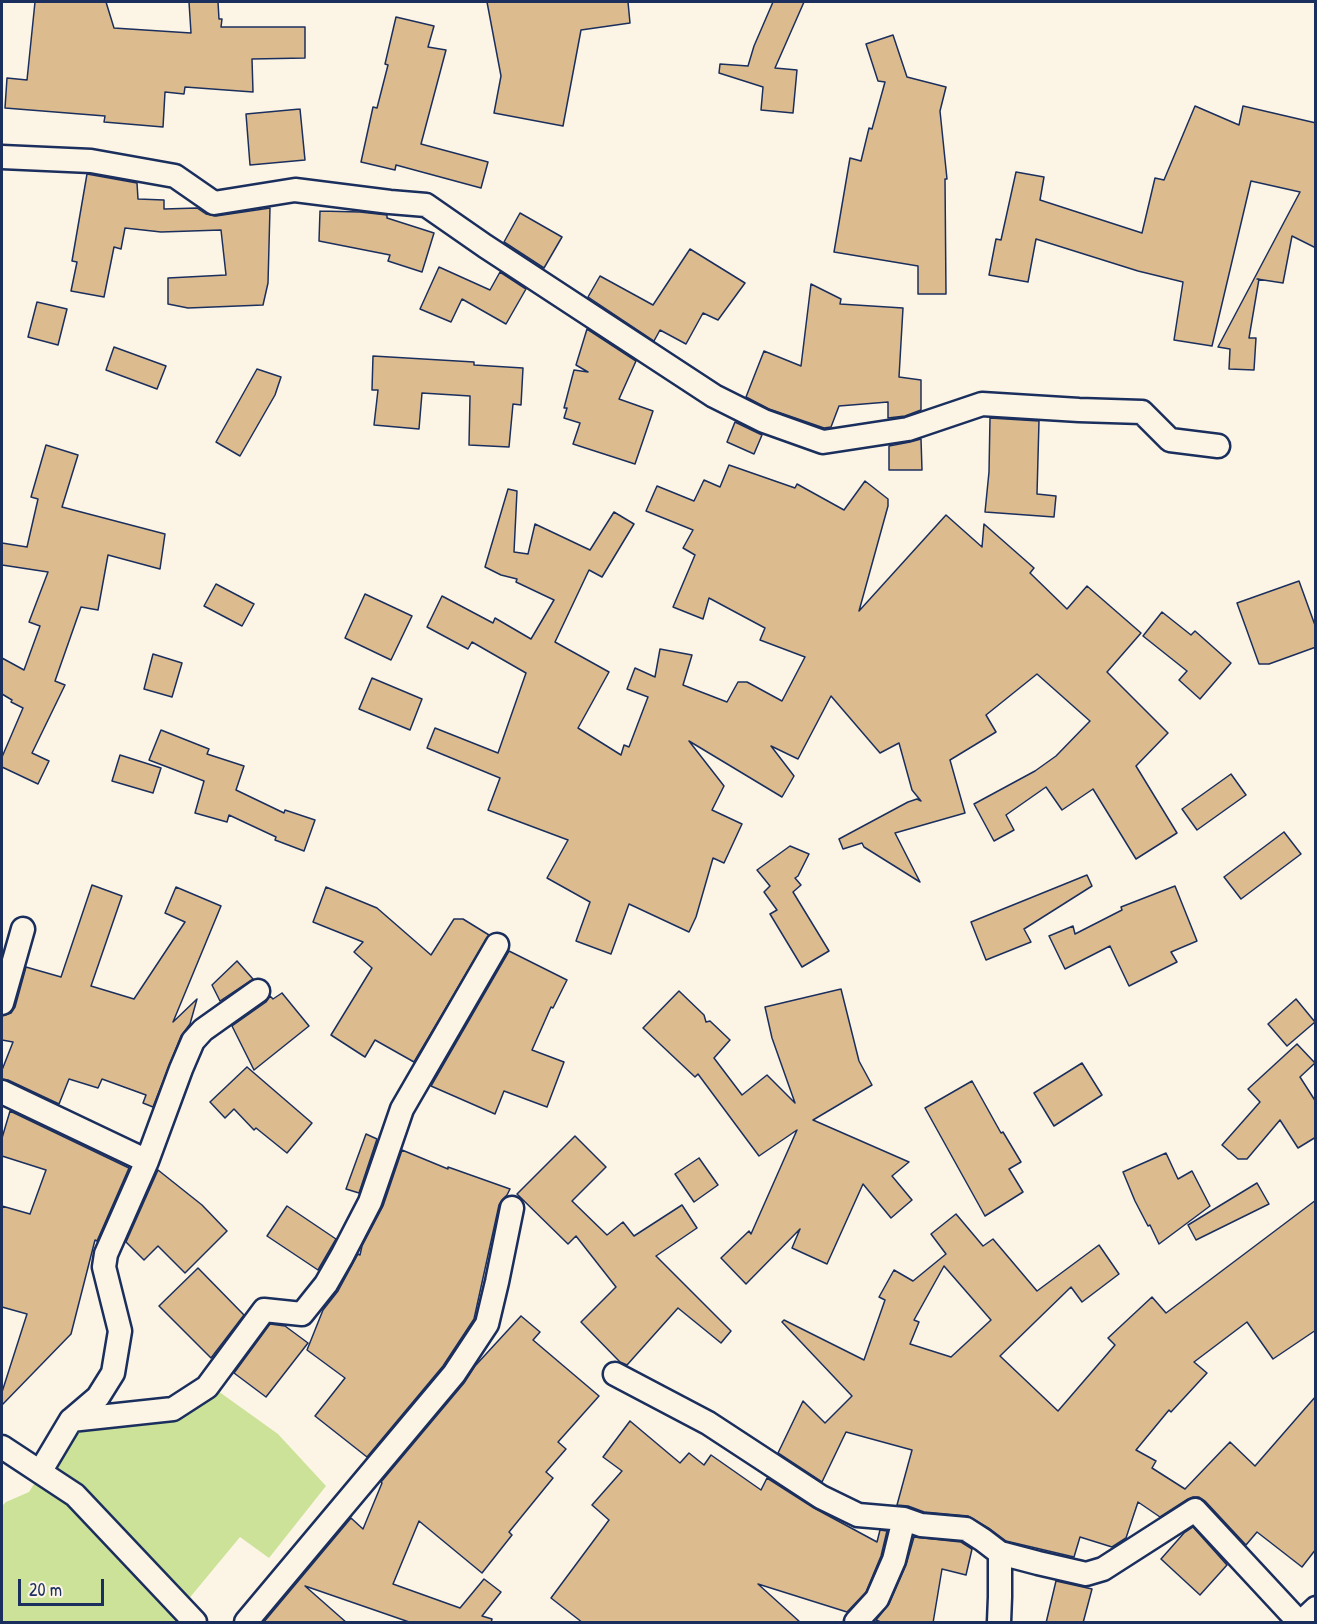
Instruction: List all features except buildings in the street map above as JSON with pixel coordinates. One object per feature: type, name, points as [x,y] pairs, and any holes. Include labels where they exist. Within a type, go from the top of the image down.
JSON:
[{"type":"street","points":[[2,157],[91,161],[175,176],[214,203],[296,190],[426,205],[714,396],[764,422],[823,442],[908,429],[982,404],[1142,412],[1170,440],[1218,446]]},
{"type":"street","points":[[2,1003],[23,929]]},
{"type":"street","points":[[71,1420],[173,1409],[207,1387],[264,1310],[302,1314],[326,1284],[342,1256],[370,1202],[402,1109],[497,945]]},
{"type":"street","points":[[40,1472],[71,1420],[98,1397],[113,1373],[120,1331],[104,1267],[105,1254],[147,1161],[193,1041],[203,1030],[258,992]]},
{"type":"street","points":[[2,1092],[147,1161]]},
{"type":"street","points":[[246,1623],[454,1374],[487,1324],[512,1208]]},
{"type":"street","points":[[615,1374],[708,1423],[821,1497],[858,1515],[904,1519],[921,1524],[966,1529],[1000,1553],[1086,1574],[1103,1569],[1195,1509],[1300,1623],[1316,1608]]},
{"type":"street","points":[[2,1447],[75,1495],[195,1623]]},
{"type":"street","points":[[856,1623],[877,1599],[894,1560],[904,1519]]},
{"type":"street","points":[[999,1623],[1000,1553]]},
{"type":"green space","points":[[211,1386],[278,1434],[326,1486],[269,1558],[240,1537],[182,1607],[196,1622],[2,1622],[2,1506],[29,1492],[77,1414],[167,1407]]}]
